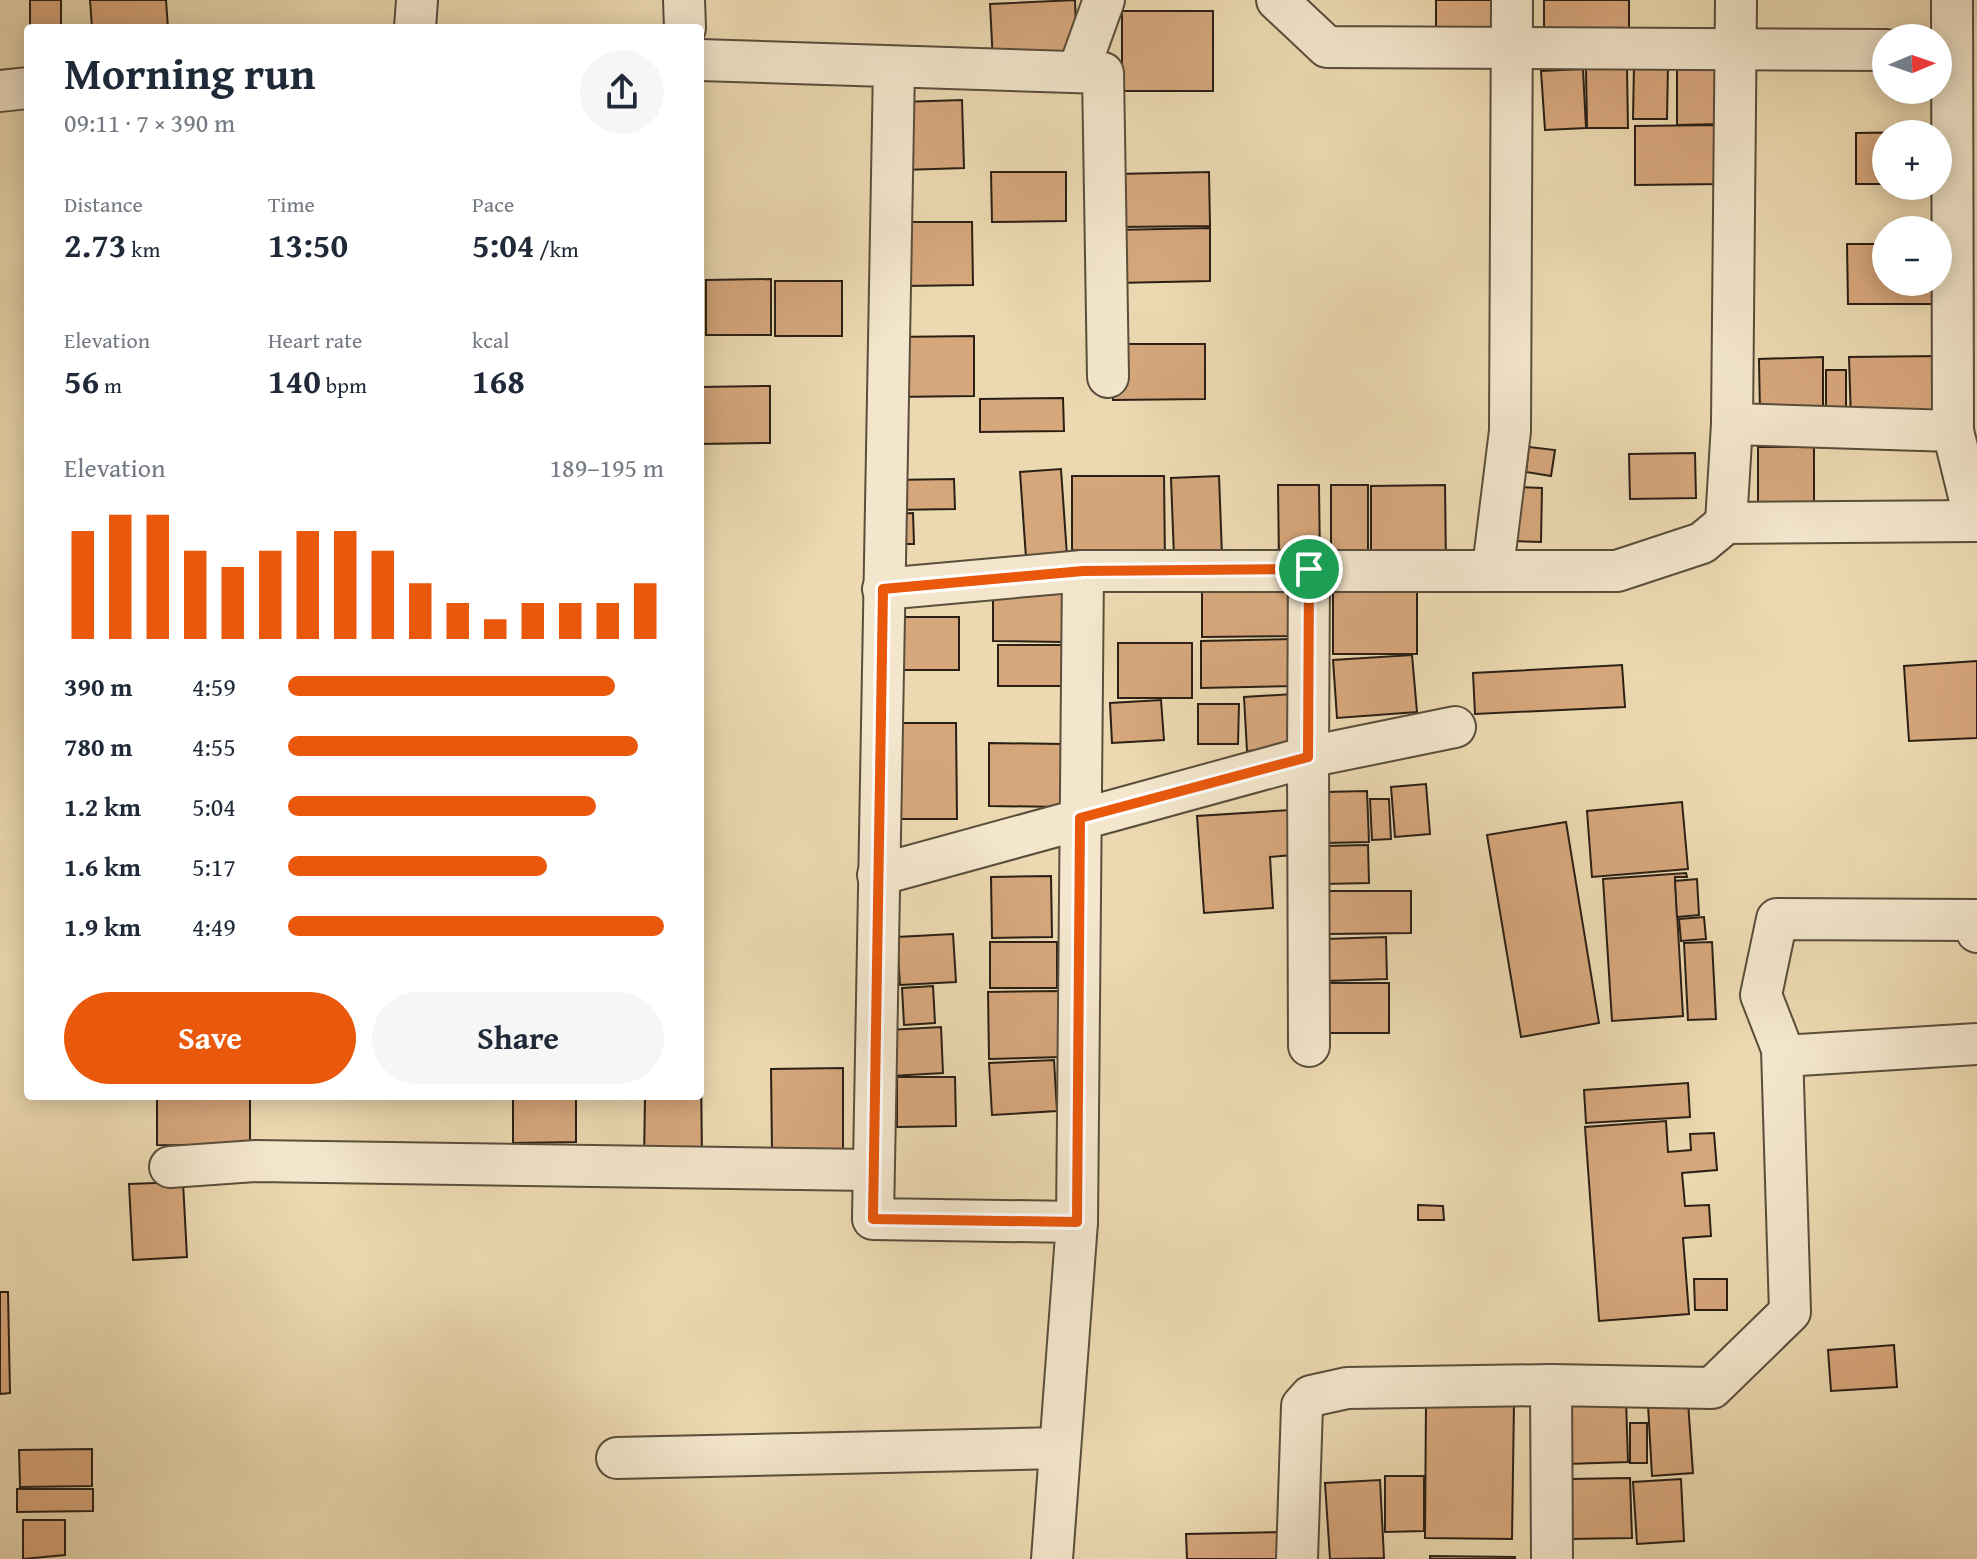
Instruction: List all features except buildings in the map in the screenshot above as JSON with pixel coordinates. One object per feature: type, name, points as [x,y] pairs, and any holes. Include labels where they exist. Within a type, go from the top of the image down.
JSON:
[{"type":"street","points":[[415,24],[417,0]]},
{"type":"street","points":[[684,0],[685,24]]},
{"type":"street","points":[[1078,72],[1104,0]]},
{"type":"street","points":[[1277,0],[1327,47],[1872,50]]},
{"type":"street","points":[[1493,568],[1510,431],[1512,0]]},
{"type":"street","points":[[1726,523],[1732,424],[1736,0]]},
{"type":"street","points":[[1949,24],[1952,0]]},
{"type":"street","points":[[704,60],[1103,73],[1108,377]]},
{"type":"street","points":[[894,67],[873,1219],[1077,1222]]},
{"type":"street","points":[[0,91],[24,88]]},
{"type":"street","points":[[883,589],[1083,571],[1493,568],[1617,571],[1702,543],[1726,523],[1976,521],[1953,431],[1946,104]]},
{"type":"street","points":[[1732,424],[1953,431]]},
{"type":"street","points":[[1309,569],[1309,1046]]},
{"type":"street","points":[[1052,1559],[1077,1222],[1083,571]]},
{"type":"street","points":[[878,875],[1308,757],[1455,727]]},
{"type":"street","points":[[1297,1559],[1302,1406],[1311,1396],[1347,1388],[1551,1385],[1712,1388],[1790,1312],[1783,1056],[1761,995],[1777,919],[1976,920],[1977,932]]},
{"type":"street","points":[[1783,1056],[1977,1044]]},
{"type":"street","points":[[170,1167],[256,1161],[872,1170]]},
{"type":"street","points":[[1551,1385],[1552,1559]]},
{"type":"street","points":[[617,1458],[1060,1448]]},
{"type":"route","points":[[1309,569],[1308,757],[1080,818],[1077,1222],[873,1219],[883,589],[1083,571],[1309,569]]}]
